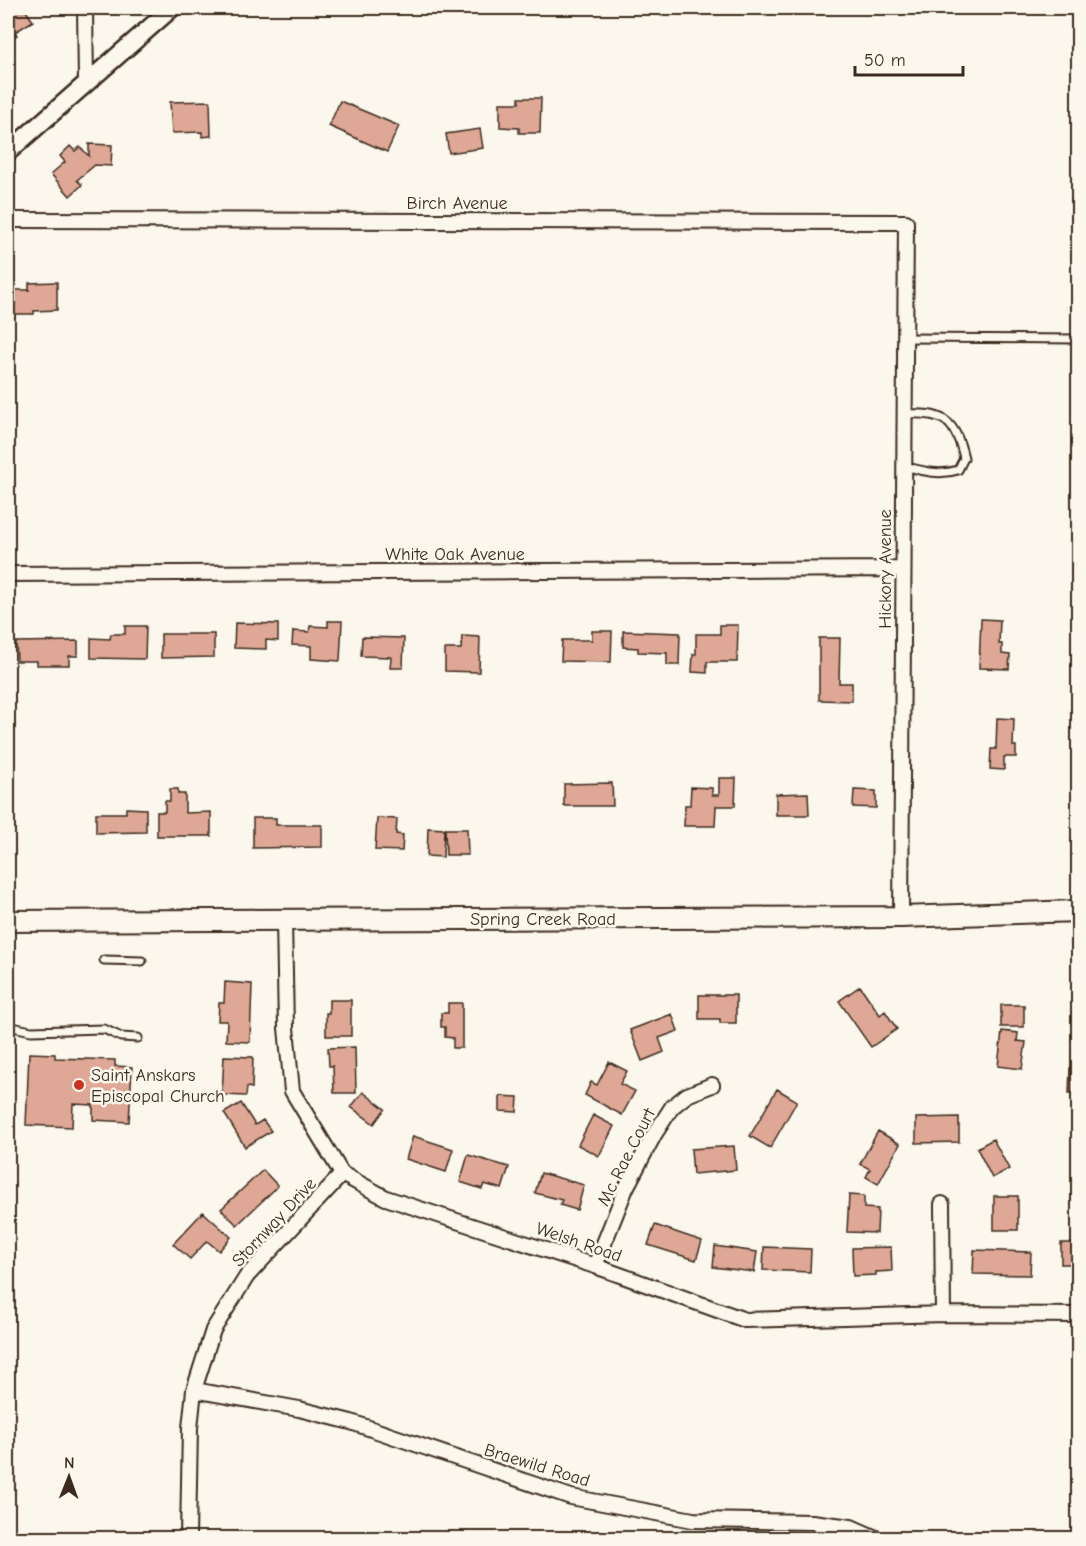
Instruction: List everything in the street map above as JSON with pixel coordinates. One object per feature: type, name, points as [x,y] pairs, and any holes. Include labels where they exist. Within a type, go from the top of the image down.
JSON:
[{"type":"main road","name":"Spring Creek Road","points":[[8,921],[901,917],[1078,912]]},
{"type":"street","points":[[86,8],[86,82]]},
{"type":"street","points":[[8,152],[172,8]]},
{"type":"street","name":"Birch Avenue","points":[[8,220],[906,222]]},
{"type":"street","name":"Hickory Avenue","points":[[901,917],[906,222]]},
{"type":"street","name":"White Oak Avenue","points":[[8,574],[903,569]]},
{"type":"street","points":[[284,920],[286,1028],[292,1091],[342,1174]]},
{"type":"street","name":"Mc Rae Court","points":[[595,1266],[626,1188],[654,1135],[672,1107],[687,1095],[712,1085]]},
{"type":"street","name":"Welsh Road","points":[[342,1174],[386,1198],[595,1266],[745,1320],[943,1314],[1078,1315]]},
{"type":"street","name":"Stornway Drive","points":[[188,1539],[190,1428],[194,1390],[213,1330],[247,1276],[342,1174]]},
{"type":"street","points":[[942,1204],[943,1314]]},
{"type":"street","name":"Braewild Road","points":[[194,1390],[299,1409],[351,1422],[571,1497],[693,1520],[812,1522],[850,1527],[876,1539]]},
{"type":"lane","points":[[905,338],[1078,339]]},
{"type":"lane","points":[[904,414],[927,413],[941,417],[955,434],[964,458],[958,470],[947,474],[904,466]]},
{"type":"lane","points":[[104,960],[142,960]]},
{"type":"lane","points":[[8,1026],[31,1031],[104,1029],[121,1037],[138,1038]]},
{"type":"building","points":[[15,8],[24,8],[33,21],[15,32],[17,35],[8,41],[8,12]]},
{"type":"building","points":[[519,98],[541,98],[540,133],[519,133],[519,128],[500,127],[500,103],[519,103]]},
{"type":"building","points":[[210,101],[211,136],[202,137],[202,132],[172,133],[170,102]]},
{"type":"building","points":[[340,101],[399,126],[387,152],[329,126]]},
{"type":"building","points":[[480,129],[483,148],[449,153],[446,134]]},
{"type":"building","points":[[89,144],[112,145],[111,166],[95,165],[77,180],[82,185],[70,196],[51,174],[65,162],[60,156],[70,146],[75,151],[80,147],[89,156]]},
{"type":"building","points":[[57,282],[57,310],[34,311],[34,314],[8,314],[8,290],[29,290],[29,283]]},
{"type":"building","points":[[981,619],[1000,620],[999,644],[1002,644],[1002,654],[1010,655],[1009,669],[979,668]]},
{"type":"building","points":[[328,621],[342,621],[340,661],[311,659],[311,646],[292,645],[293,631],[309,632],[310,626],[328,627]]},
{"type":"building","points":[[235,623],[278,624],[278,641],[266,640],[266,649],[234,648]]},
{"type":"building","points":[[720,625],[738,625],[737,662],[707,662],[707,673],[692,672],[693,654],[696,654],[696,634],[720,634]]},
{"type":"building","points":[[125,626],[146,626],[145,659],[91,658],[91,638],[110,639],[111,634],[125,634]]},
{"type":"building","points":[[592,631],[612,631],[611,662],[561,661],[562,640],[592,640]]},
{"type":"building","points":[[623,631],[680,633],[679,665],[667,665],[667,653],[638,652],[638,648],[623,647]]},
{"type":"building","points":[[161,634],[214,634],[214,657],[161,658]]},
{"type":"building","points":[[462,636],[480,637],[479,672],[445,671],[445,649],[461,649]]},
{"type":"building","points":[[362,637],[404,638],[403,668],[390,668],[391,657],[361,656]]},
{"type":"building","points":[[819,638],[840,638],[839,683],[852,683],[852,701],[819,700]]},
{"type":"building","points":[[78,641],[78,656],[69,656],[69,665],[37,665],[37,661],[17,661],[16,642]]},
{"type":"building","points":[[997,718],[1014,719],[1013,746],[1016,746],[1016,757],[1004,757],[1004,770],[990,769],[991,749],[996,749]]},
{"type":"building","points":[[719,778],[736,778],[735,806],[716,806],[715,826],[684,826],[685,805],[690,805],[691,787],[712,788],[712,795],[719,795]]},
{"type":"building","points":[[612,783],[613,806],[564,806],[564,784]]},
{"type":"building","points":[[8,786],[15,786],[12,826],[8,826]]},
{"type":"building","points":[[170,789],[178,789],[178,794],[185,794],[185,813],[211,812],[211,836],[157,836],[157,812],[165,812],[165,801],[170,801]]},
{"type":"building","points":[[854,790],[876,791],[876,808],[853,807]]},
{"type":"building","points":[[808,793],[809,815],[776,815],[776,794]]},
{"type":"building","points":[[126,808],[146,809],[146,832],[96,833],[96,813],[126,813]]},
{"type":"building","points":[[253,818],[276,818],[276,825],[322,825],[322,847],[253,848]]},
{"type":"building","points":[[377,818],[397,819],[396,834],[403,835],[402,851],[375,850]]},
{"type":"building","points":[[428,828],[444,829],[443,857],[427,856]]},
{"type":"building","points":[[445,829],[467,829],[468,855],[446,855]]},
{"type":"building","points":[[225,982],[252,984],[250,1042],[226,1041],[227,1021],[218,1021],[219,1003],[224,1003]]},
{"type":"building","points":[[860,986],[880,1015],[885,1011],[897,1029],[871,1047],[839,1001]]},
{"type":"building","points":[[699,995],[736,995],[736,1023],[720,1023],[720,1019],[699,1019]]},
{"type":"building","points":[[329,1000],[351,1000],[351,1036],[326,1036],[326,1013],[329,1013]]},
{"type":"building","points":[[448,1003],[462,1003],[462,1048],[453,1048],[453,1038],[445,1037],[445,1027],[441,1027],[441,1013],[448,1013]]},
{"type":"building","points":[[1001,1005],[1024,1005],[1024,1027],[1001,1027]]},
{"type":"building","points":[[672,1014],[678,1031],[659,1038],[664,1052],[642,1061],[630,1030]]},
{"type":"building","points":[[1002,1031],[1018,1033],[1017,1041],[1026,1042],[1022,1069],[998,1066]]},
{"type":"building","points":[[355,1047],[356,1093],[334,1093],[333,1066],[329,1066],[328,1048]]},
{"type":"building","name":"Saint Anskars Episcopal Church","points":[[29,1053],[55,1054],[55,1058],[115,1060],[115,1066],[132,1067],[129,1122],[93,1120],[93,1105],[73,1104],[72,1127],[26,1125]]},
{"type":"building","points":[[224,1056],[253,1057],[252,1088],[247,1087],[246,1096],[222,1095]]},
{"type":"building","points":[[609,1062],[627,1071],[620,1084],[635,1091],[622,1115],[585,1095],[591,1082],[597,1085]]},
{"type":"building","points":[[1070,1068],[1078,1068],[1078,1093],[1069,1093]]},
{"type":"building","points":[[777,1089],[797,1101],[770,1148],[750,1136]]},
{"type":"building","points":[[363,1092],[385,1109],[374,1124],[351,1107]]},
{"type":"building","points":[[500,1096],[518,1097],[517,1112],[500,1111]]},
{"type":"building","points":[[241,1103],[255,1125],[263,1120],[271,1131],[245,1147],[224,1113]]},
{"type":"building","points":[[593,1115],[614,1126],[599,1156],[578,1145]]},
{"type":"building","points":[[959,1117],[959,1142],[916,1143],[916,1118]]},
{"type":"building","points":[[878,1131],[900,1144],[878,1184],[866,1177],[870,1169],[860,1164]]},
{"type":"building","points":[[413,1136],[453,1149],[446,1172],[406,1159]]},
{"type":"building","points":[[993,1139],[1009,1169],[992,1178],[977,1148]]},
{"type":"building","points":[[734,1146],[736,1170],[693,1174],[691,1149]]},
{"type":"building","points":[[468,1155],[509,1167],[502,1189],[484,1184],[482,1189],[460,1182]]},
{"type":"building","points":[[263,1170],[278,1186],[237,1225],[221,1209]]},
{"type":"building","points":[[541,1173],[584,1185],[577,1210],[560,1205],[562,1200],[535,1193]]},
{"type":"building","points":[[849,1195],[864,1196],[864,1208],[878,1209],[877,1233],[847,1232]]},
{"type":"building","points":[[994,1196],[1018,1196],[1018,1230],[994,1230]]},
{"type":"building","points":[[203,1212],[231,1237],[219,1251],[207,1241],[190,1259],[173,1244]]},
{"type":"building","points":[[655,1225],[702,1241],[696,1260],[648,1245]]},
{"type":"building","points":[[1061,1243],[1078,1243],[1078,1264],[1061,1264]]},
{"type":"building","points":[[715,1246],[757,1252],[754,1272],[713,1267]]},
{"type":"building","points":[[764,1247],[811,1249],[810,1272],[763,1270]]},
{"type":"building","points":[[891,1247],[892,1271],[876,1272],[876,1275],[853,1276],[852,1248]]},
{"type":"building","points":[[974,1250],[1031,1252],[1030,1275],[973,1274]]},
{"type":"place","name":"Saint Anskars Episcopal Church","points":[[79,1085]]}]
